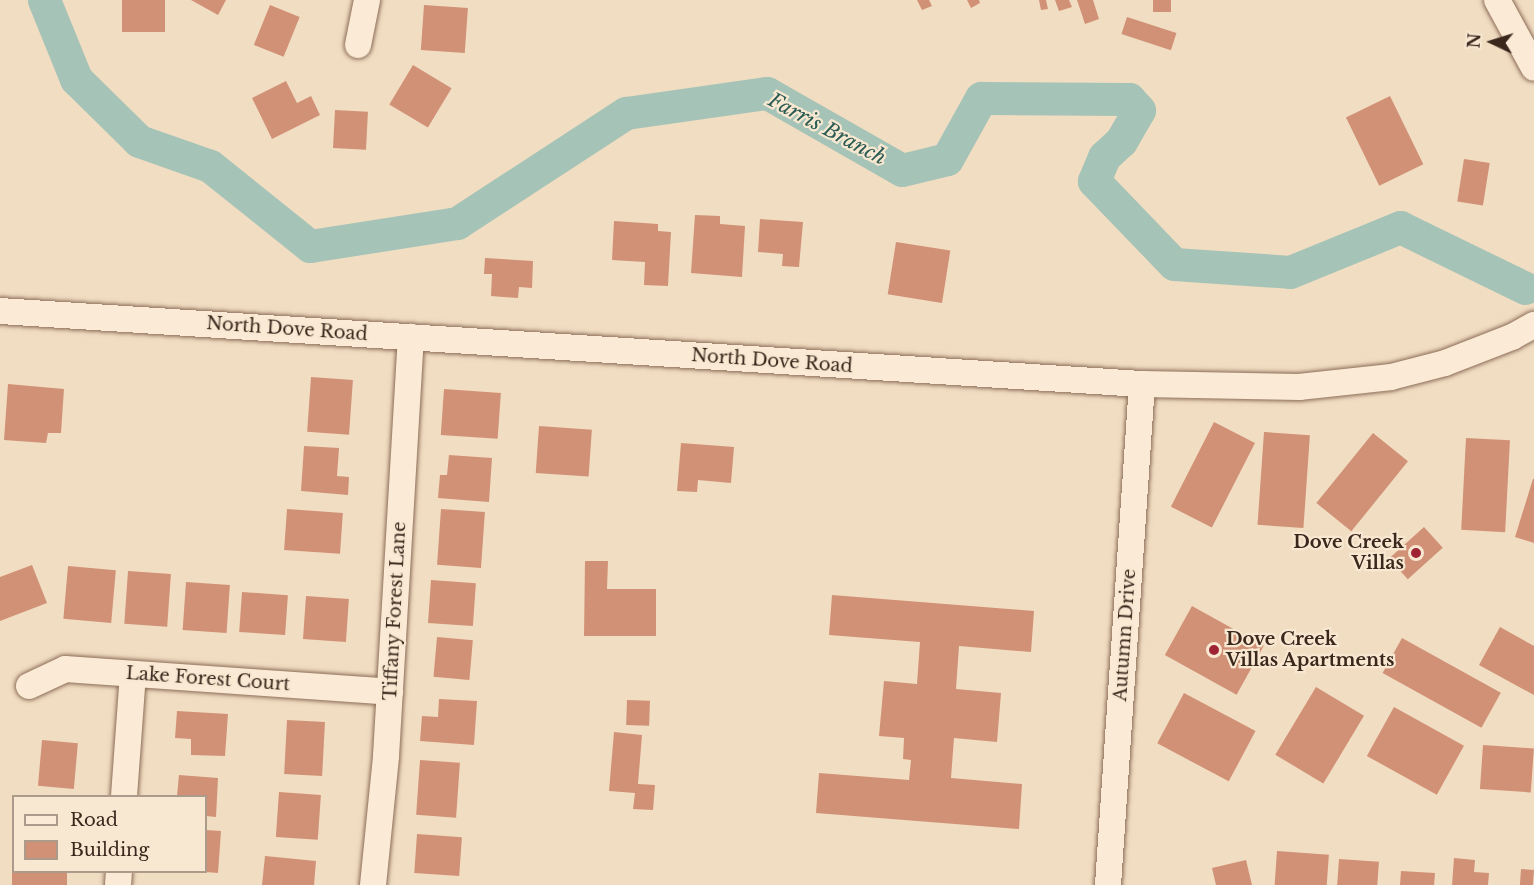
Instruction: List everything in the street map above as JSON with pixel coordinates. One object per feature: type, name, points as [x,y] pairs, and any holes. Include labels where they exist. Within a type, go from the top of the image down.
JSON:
[{"type":"street","points":[[358,45],[367,0]]},
{"type":"street","points":[[1497,0],[1534,68]]},
{"type":"street","name":"North Dove Road","points":[[0,310],[1142,384],[1299,387],[1391,377],[1445,363],[1512,337],[1534,325]]},
{"type":"street","name":"Tiffany Forest Lane","points":[[374,885],[390,692],[411,337]]},
{"type":"street","name":"Autumn Drive","points":[[1108,885],[1142,384]]},
{"type":"street","name":"Lake Forest Court","points":[[29,686],[65,669],[390,692]]},
{"type":"street","points":[[124,795],[133,674]]},
{"type":"building","points":[[122,0],[165,0],[165,32],[122,32]]},
{"type":"building","points":[[191,0],[226,0],[218,15]]},
{"type":"building","points":[[917,0],[929,0],[932,6],[922,10]]},
{"type":"building","points":[[967,0],[979,0],[980,3],[971,8]]},
{"type":"building","points":[[1039,0],[1046,0],[1048,9],[1041,10]]},
{"type":"building","points":[[1055,0],[1069,0],[1072,7],[1059,11]]},
{"type":"building","points":[[1077,0],[1093,0],[1099,19],[1085,24]]},
{"type":"building","points":[[1153,0],[1171,0],[1171,12],[1153,12]]},
{"type":"building","points":[[270,5],[300,17],[284,57],[254,45]]},
{"type":"building","points":[[424,5],[468,8],[465,53],[421,50]]},
{"type":"building","points":[[1127,17],[1176,33],[1171,50],[1121,34]]},
{"type":"building","points":[[413,65],[452,88],[428,128],[389,104]]},
{"type":"building","points":[[286,81],[297,103],[311,96],[320,115],[272,139],[252,98]]},
{"type":"building","points":[[1390,96],[1423,164],[1379,186],[1346,117]]},
{"type":"building","points":[[335,110],[368,112],[366,150],[333,148]]},
{"type":"building","points":[[1464,159],[1490,163],[1483,206],[1457,201]]},
{"type":"building","points":[[695,215],[720,216],[720,224],[745,226],[742,277],[691,273]]},
{"type":"building","points":[[760,219],[803,222],[799,267],[782,266],[783,254],[758,252]]},
{"type":"building","points":[[614,221],[658,224],[658,231],[671,232],[668,286],[644,285],[645,262],[612,260]]},
{"type":"building","points":[[896,242],[950,251],[942,303],[888,294]]},
{"type":"building","points":[[485,258],[533,261],[532,288],[519,287],[518,298],[491,296],[492,274],[484,274]]},
{"type":"building","points":[[311,377],[353,380],[349,435],[307,432]]},
{"type":"building","points":[[8,384],[64,389],[61,433],[48,433],[46,443],[4,440]]},
{"type":"building","points":[[444,389],[501,393],[498,439],[441,435]]},
{"type":"building","points":[[1214,422],[1255,443],[1212,528],[1171,507]]},
{"type":"building","points":[[539,426],[592,430],[589,477],[536,473]]},
{"type":"building","points":[[1264,432],[1310,435],[1303,528],[1258,525]]},
{"type":"building","points":[[1373,433],[1408,461],[1351,531],[1316,503]]},
{"type":"building","points":[[1466,438],[1510,440],[1505,532],[1461,530]]},
{"type":"building","points":[[681,443],[734,447],[731,483],[698,480],[697,492],[677,491]]},
{"type":"building","points":[[304,446],[339,448],[337,476],[349,477],[348,495],[301,491]]},
{"type":"building","points":[[449,455],[492,458],[489,502],[438,498],[440,475],[447,475]]},
{"type":"building","points":[[1534,479],[1534,543],[1515,537]]},
{"type":"building","points":[[287,509],[343,513],[340,554],[284,550]]},
{"type":"building","points":[[441,509],[485,512],[481,568],[437,565]]},
{"type":"building","name":"Dove Creek Villas","points":[[1424,527],[1443,548],[1408,579],[1389,558]]},
{"type":"building","points":[[585,561],[608,561],[607,589],[656,589],[656,636],[584,636]]},
{"type":"building","points":[[32,565],[47,603],[0,621],[0,577]]},
{"type":"building","points":[[68,566],[116,570],[111,623],[63,619]]},
{"type":"building","points":[[128,571],[171,574],[167,627],[124,624]]},
{"type":"building","points":[[431,580],[476,583],[473,626],[428,623]]},
{"type":"building","points":[[186,582],[230,585],[227,633],[183,630]]},
{"type":"building","points":[[242,592],[288,595],[285,635],[239,632]]},
{"type":"building","points":[[832,595],[1034,611],[1031,652],[959,646],[956,689],[1001,693],[997,742],[954,738],[951,778],[1022,784],[1019,829],[816,813],[819,773],[909,780],[911,760],[903,759],[904,738],[879,736],[884,681],[917,684],[920,642],[829,635]]},
{"type":"building","points":[[306,596],[349,599],[346,642],[303,639]]},
{"type":"building","name":"Dove Creek Villas Apartments","points":[[1192,606],[1264,646],[1237,695],[1165,655]]},
{"type":"building","points":[[1500,627],[1534,646],[1534,695],[1479,665]]},
{"type":"building","points":[[437,637],[473,640],[469,680],[434,677]]},
{"type":"building","name":"Dove Creek Villas Apartments","points":[[1402,638],[1501,693],[1481,728],[1383,673]]},
{"type":"building","name":"Dove Creek Villas Apartments","points":[[1316,687],[1364,716],[1323,784],[1275,755]]},
{"type":"building","name":"Dove Creek Villas Apartments","points":[[1184,693],[1256,731],[1229,781],[1157,743]]},
{"type":"building","points":[[439,699],[477,701],[474,745],[420,741],[422,716],[438,717]]},
{"type":"building","points":[[627,700],[650,701],[649,726],[626,725]]},
{"type":"building","name":"Dove Creek Villas Apartments","points":[[1394,707],[1464,746],[1437,795],[1367,756]]},
{"type":"building","points":[[177,711],[228,714],[225,756],[191,755],[191,739],[175,738]]},
{"type":"building","points":[[287,720],[325,722],[322,776],[284,774]]},
{"type":"building","points":[[614,732],[642,735],[638,784],[655,785],[653,810],[633,809],[635,793],[609,791]]},
{"type":"building","points":[[42,740],[78,743],[74,789],[38,786]]},
{"type":"building","points":[[1483,745],[1534,749],[1531,792],[1480,789]]},
{"type":"building","points":[[420,760],[460,763],[456,818],[416,815]]},
{"type":"building","points":[[179,775],[218,778],[216,817],[207,816],[207,795],[177,795]]},
{"type":"building","points":[[279,792],[321,795],[318,840],[276,837]]},
{"type":"building","points":[[207,830],[221,831],[218,873],[207,872]]},
{"type":"building","points":[[417,834],[462,837],[459,876],[414,873]]},
{"type":"building","points":[[1277,851],[1329,855],[1327,885],[1275,885]]},
{"type":"building","points":[[265,856],[316,861],[314,885],[262,885]]},
{"type":"building","points":[[1454,858],[1475,860],[1474,872],[1489,873],[1488,885],[1452,885]]},
{"type":"building","points":[[1339,859],[1379,862],[1377,885],[1337,885]]},
{"type":"building","points":[[1246,860],[1252,885],[1216,885],[1212,868]]},
{"type":"building","points":[[1521,869],[1534,870],[1533,885],[1520,885]]},
{"type":"building","points":[[1401,871],[1435,873],[1434,885],[1400,885]]},
{"type":"building","points":[[12,873],[67,873],[67,885],[12,885]]},
{"type":"waterway","name":"Farris Branch","points":[[44,0],[76,79],[139,141],[210,166],[310,246],[457,223],[626,113],[767,93],[902,170],[947,159],[981,98],[1129,99],[1139,110],[1121,141],[1104,157],[1094,181],[1174,264],[1290,272],[1400,227],[1525,288]]},
{"type":"place","name":"Dove Creek Villas","points":[[1416,553]]},
{"type":"place","name":"Dove Creek Villas Apartments","points":[[1214,650]]}]
